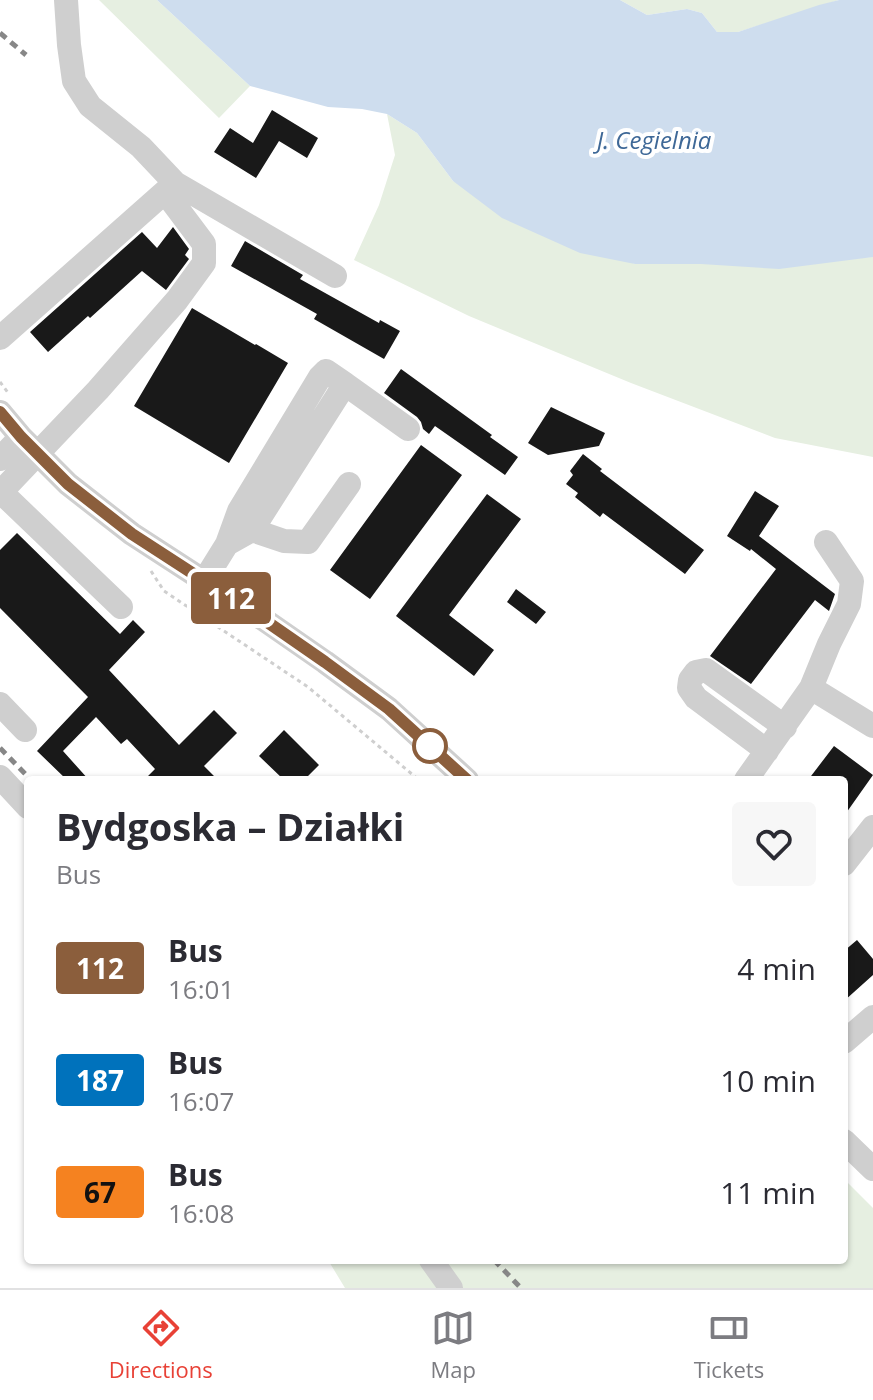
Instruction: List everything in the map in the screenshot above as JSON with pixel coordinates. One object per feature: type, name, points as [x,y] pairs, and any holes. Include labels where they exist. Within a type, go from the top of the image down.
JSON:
[{"type":"street","points":[[0,459],[30,446],[98,390],[177,300],[206,256],[204,244],[141,147],[90,106],[74,81],[66,0]]},
{"type":"street","points":[[170,188],[335,276]]},
{"type":"street","points":[[0,338],[170,188]]},
{"type":"street","points":[[204,581],[227,544],[239,511],[326,371],[408,429]]},
{"type":"street","points":[[227,544],[252,530],[345,384]]},
{"type":"street","points":[[0,412],[68,484],[132,534],[263,619],[389,709],[463,776]]},
{"type":"street","points":[[30,446],[1,492],[121,607]]},
{"type":"street","points":[[252,530],[284,541],[308,542],[349,484]]},
{"type":"street","points":[[749,776],[811,688],[849,604],[852,581],[826,542]]},
{"type":"street","points":[[767,751],[696,698],[689,688],[696,672],[706,670],[785,727]]},
{"type":"street","points":[[811,688],[873,726]]},
{"type":"street","points":[[0,704],[25,730]]},
{"type":"street","points":[[0,777],[24,803]]},
{"type":"street","points":[[848,859],[873,827]]},
{"type":"street","points":[[848,1039],[873,1017]]},
{"type":"street","points":[[848,1145],[873,1169]]},
{"type":"street","points":[[434,1264],[451,1288]]},
{"type":"path","points":[[146,564],[164,591],[308,687],[414,776]]},
{"type":"shaded area","points":[[99,0],[157,0],[250,86],[219,118]]},
{"type":"shaded area","points":[[620,0],[839,0],[738,32],[717,32],[702,13],[687,9],[647,15]]},
{"type":"shaded area","points":[[387,114],[417,133],[453,181],[635,264],[873,257],[873,457],[775,438],[469,316],[354,260],[379,205],[395,155]]},
{"type":"shaded area","points":[[848,1183],[873,1208],[873,1288],[345,1288],[330,1264],[848,1264]]},
{"type":"water","name":"J. Cegielnia","points":[[157,0],[620,0],[647,15],[687,9],[702,13],[717,32],[738,32],[839,0],[873,0],[873,257],[779,269],[635,264],[580,253],[502,218],[453,181],[417,133],[387,114],[328,107],[250,86]]},
{"type":"building","points":[[272,110],[318,138],[307,158],[279,141],[256,178],[214,152],[230,128],[253,143]]},
{"type":"building","points":[[173,227],[189,249],[185,255],[189,259],[166,290],[142,271],[48,352],[30,332],[142,232],[157,248]]},
{"type":"building","points":[[245,241],[303,275],[300,279],[379,323],[380,320],[400,331],[384,359],[314,319],[317,314],[231,266]]},
{"type":"building","points":[[192,308],[288,363],[229,463],[134,406]]},
{"type":"building","points":[[401,369],[518,457],[505,475],[435,426],[429,434],[417,417],[384,393]]},
{"type":"building","points":[[551,407],[605,433],[599,446],[548,455],[528,443]]},
{"type":"building","points":[[421,445],[462,475],[370,599],[330,570]]},
{"type":"building","points":[[583,454],[602,469],[600,471],[704,550],[685,574],[603,513],[600,517],[575,497],[578,493],[566,484],[573,475],[570,471]]},
{"type":"building","points":[[755,491],[779,506],[759,536],[835,594],[829,611],[815,600],[751,684],[710,656],[776,569],[751,549],[727,536]]},
{"type":"building","points":[[487,494],[521,519],[449,615],[494,650],[474,676],[396,616]]},
{"type":"building","points":[[17,533],[120,634],[133,620],[145,632],[109,670],[179,745],[214,710],[237,733],[204,766],[214,776],[148,776],[155,769],[127,739],[121,744],[96,717],[63,751],[85,776],[63,776],[37,751],[88,697],[0,608],[0,550]]},
{"type":"building","points":[[516,589],[546,612],[536,624],[507,602]]},
{"type":"building","points":[[284,730],[319,765],[308,776],[280,776],[259,756]]},
{"type":"building","points":[[834,746],[873,775],[848,810],[848,776],[811,776]]},
{"type":"building","points":[[857,940],[873,959],[873,975],[848,997],[848,948]]},
{"type":"railway","points":[[0,33],[26,55]]},
{"type":"railway","points":[[0,748],[27,776]]},
{"type":"railway","points":[[498,1264],[521,1288]]},
{"type":"bus line","name":"112","points":[[0,412],[68,484],[132,534],[263,619],[389,709],[463,776]]}]
